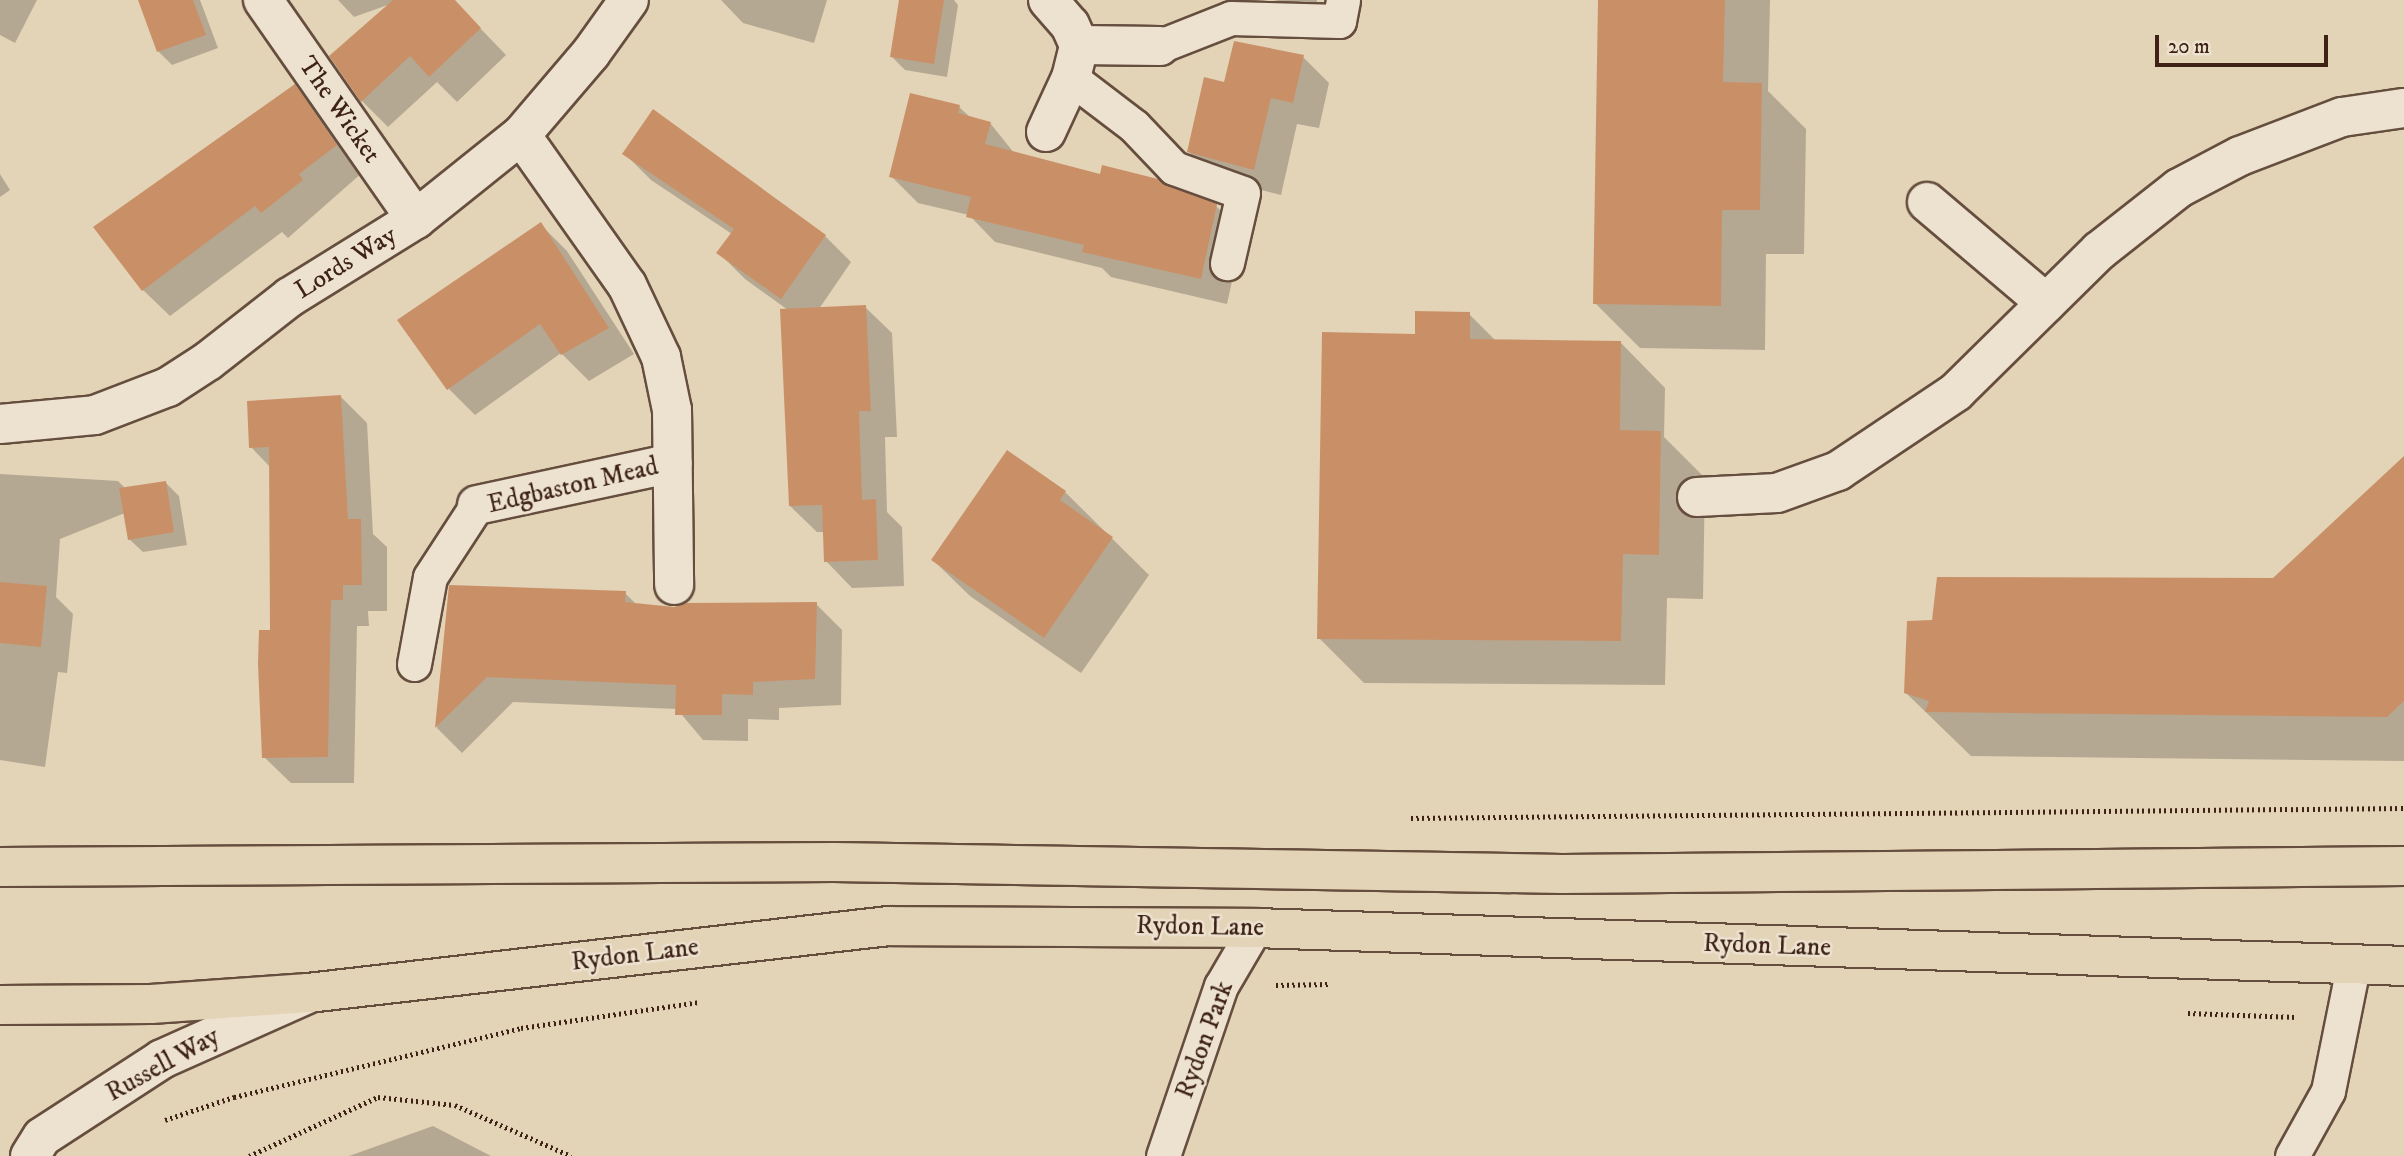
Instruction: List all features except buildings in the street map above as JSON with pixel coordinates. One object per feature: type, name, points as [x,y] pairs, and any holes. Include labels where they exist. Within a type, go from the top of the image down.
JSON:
[{"type":"main road","points":[[0,867],[834,862],[1562,874],[2404,866]]},
{"type":"main road","name":"Rydon Lane","points":[[0,1005],[151,1004],[309,993],[889,926],[1255,928],[2353,967],[2404,966]]},
{"type":"street","name":"The Wicket","points":[[263,0],[416,219]]},
{"type":"street","name":"Lords Way","points":[[0,424],[95,415],[168,387],[290,297],[416,219],[521,135],[591,53],[629,0]]},
{"type":"street","points":[[1046,132],[1075,62],[1070,25],[1048,0]]},
{"type":"street","points":[[1075,62],[1160,46]]},
{"type":"street","points":[[1697,497],[1777,493],[1838,471],[1956,392],[2099,251],[2179,188],[2240,156],[2342,117],[2404,108]]},
{"type":"street","name":"Edgbaston Mead","points":[[521,135],[586,222],[648,324],[661,357],[672,410],[674,585]]},
{"type":"street","points":[[1927,202],[2046,303]]},
{"type":"street","name":"Edgbaston Mead","points":[[477,505],[673,463]]},
{"type":"street","name":"Russell Way","points":[[30,1156],[42,1137],[162,1059],[309,993]]},
{"type":"lane","points":[[1160,46],[1231,18],[1339,21],[1343,0]]},
{"type":"lane","points":[[1075,62],[1174,168],[1243,193],[1227,263]]},
{"type":"lane","name":"Edgbaston Mead","points":[[414,664],[430,577],[477,505]]},
{"type":"lane","name":"Rydon Park","points":[[1163,1156],[1221,986],[1255,928]]},
{"type":"lane","points":[[2292,1156],[2328,1091],[2353,967]]},
{"type":"path","points":[[1399,818],[2404,808]]},
{"type":"path","points":[[1221,986],[1332,984]]},
{"type":"path","points":[[160,1121],[234,1097],[521,1028],[710,1000]]},
{"type":"path","points":[[248,1156],[378,1097],[455,1105],[571,1156]]}]
